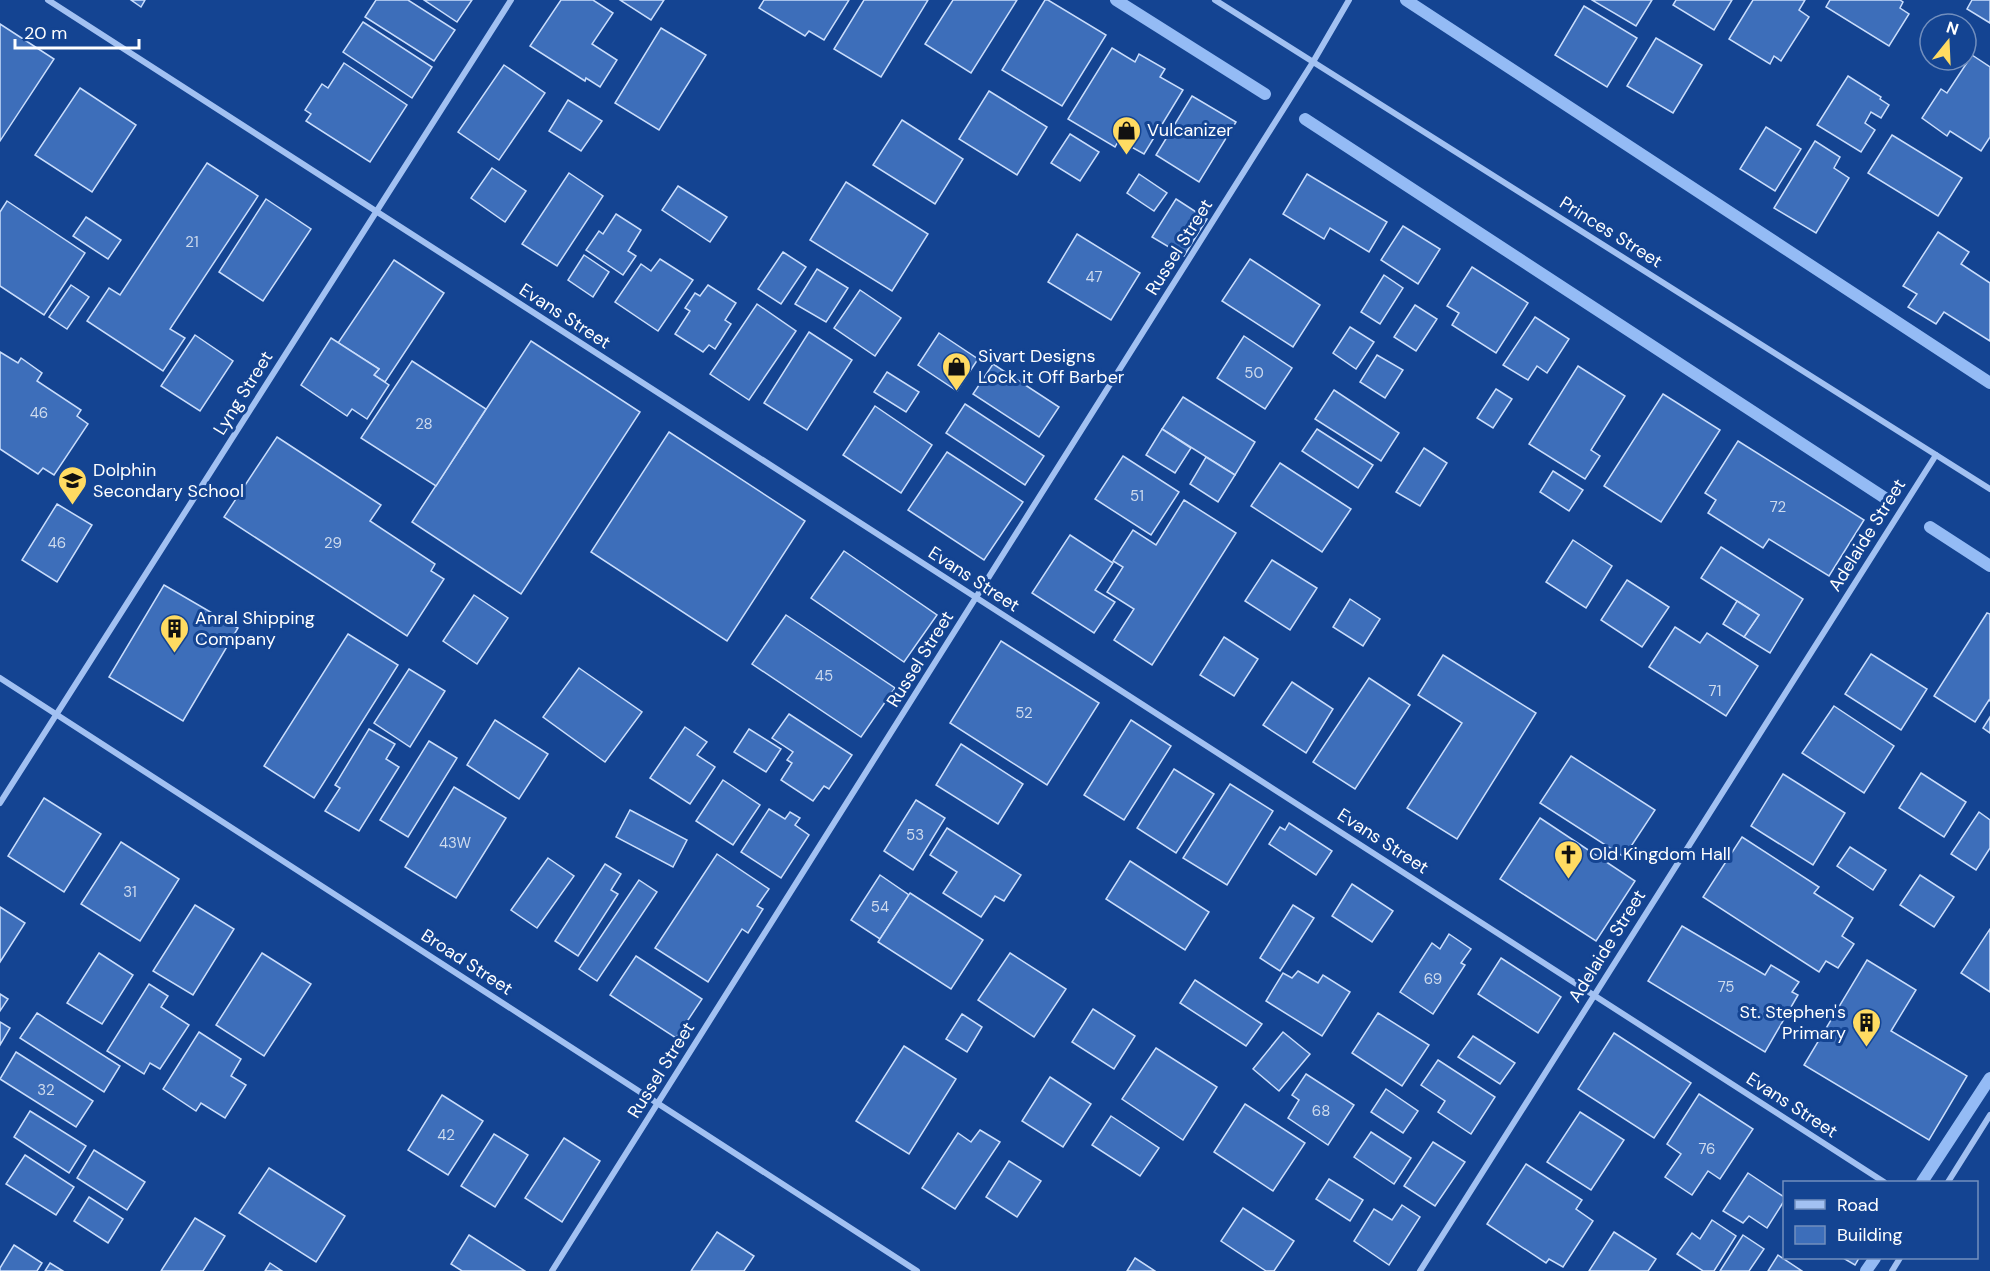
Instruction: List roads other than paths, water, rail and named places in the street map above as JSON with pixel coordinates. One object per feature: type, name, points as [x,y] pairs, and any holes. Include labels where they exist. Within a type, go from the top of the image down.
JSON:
[{"type":"street","name":"Evans Street","points":[[48,0],[1882,1181]]},
{"type":"street","name":"Lyng Street","points":[[0,803],[511,0]]},
{"type":"street","name":"Princes Street","points":[[1215,0],[1990,489]]},
{"type":"street","name":"Russel Street","points":[[552,1271],[1313,62],[1349,0]]},
{"type":"street","name":"Adelaide Street","points":[[1419,1271],[1936,455]]},
{"type":"street","name":"Broad Street","points":[[0,678],[917,1271]]},
{"type":"street","points":[[1949,1181],[1990,1115]]},
{"type":"waterway","points":[[1116,0],[1265,94]]},
{"type":"waterway","points":[[1406,0],[1990,383]]},
{"type":"waterway","points":[[1305,119],[1888,500]]},
{"type":"waterway","points":[[1930,527],[1990,566]]},
{"type":"waterway","points":[[1923,1181],[1990,1078]]},
{"type":"waterway","points":[[1866,1271],[1874,1259]]},
{"type":"place","name":"Vulcanizer","points":[[1126,156]]},
{"type":"place","name":"Sivart Designs Lock it Off Barber","points":[[957,392]]},
{"type":"place","name":"Dolphin Secondary School","points":[[72,506]]},
{"type":"place","name":"Anral Shipping Company","points":[[174,654]]},
{"type":"place","name":"Old Kingdom Hall","points":[[1568,880]]},
{"type":"place","name":"St. Stephen's Primary","points":[[1867,1048]]}]
